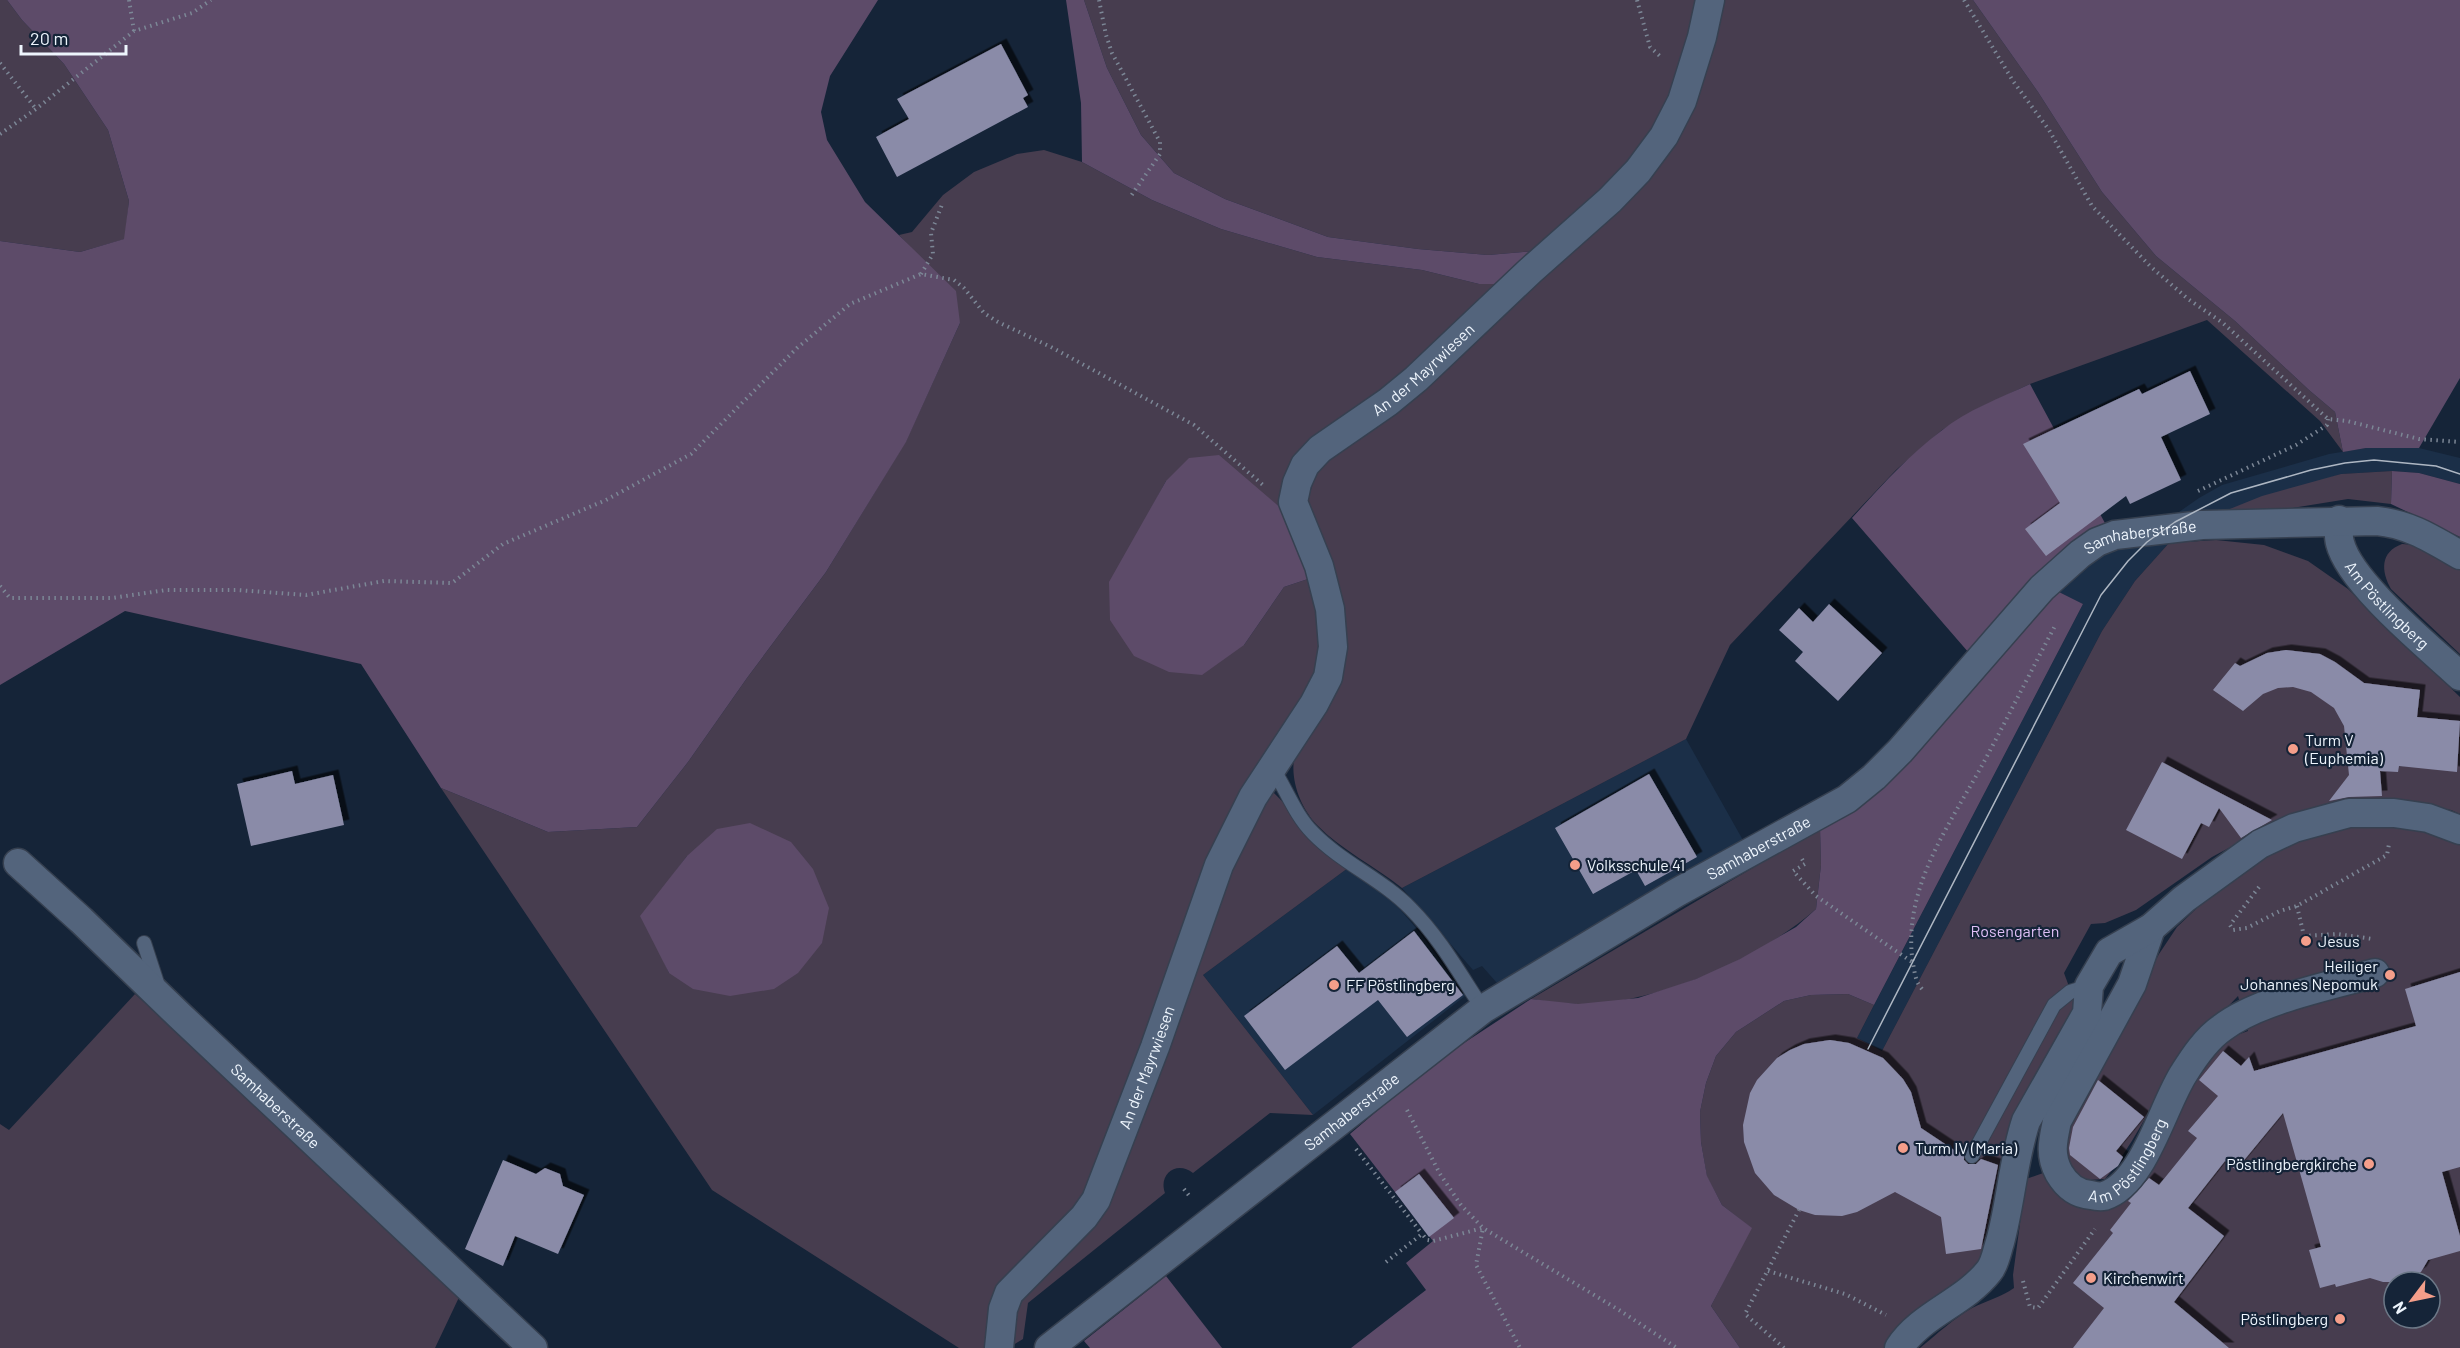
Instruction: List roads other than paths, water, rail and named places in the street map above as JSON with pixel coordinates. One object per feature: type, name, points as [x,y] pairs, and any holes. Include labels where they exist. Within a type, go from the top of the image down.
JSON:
[{"type":"street","name":"An der Mayrwiesen","points":[[999,1348],[1003,1308],[1009,1293],[1084,1217],[1102,1189],[1219,865],[1246,810],[1323,689],[1328,677],[1333,647],[1330,609],[1325,586],[1293,502],[1301,473],[1320,449],[1410,384],[1625,185],[1650,156],[1682,101],[1710,0]]},
{"type":"street","name":"Samhaberstraße","points":[[1049,1348],[1483,1009],[1676,893],[1847,799],[1874,777],[1900,751],[2061,568],[2097,542],[2115,535],[2202,525],[2339,520],[2397,523],[2417,530],[2460,555]]},
{"type":"street","name":"Am Pöstlingberg","points":[[2339,520],[2340,543],[2349,563],[2377,598],[2460,676]]},
{"type":"street","name":"Am Pöstlingberg","points":[[1903,1342],[1936,1313],[1973,1288],[1991,1269],[2008,1212],[2020,1140],[2026,1121],[2087,1013],[2089,986],[2109,952],[2151,928],[2184,899],[2260,844],[2318,820],[2349,813],[2394,813],[2428,818],[2460,830]]},
{"type":"street","name":"Samhaberstraße","points":[[18,864],[81,920],[533,1348]]},
{"type":"street","name":"Am Pöstlingberg","points":[[2151,928],[2132,984],[2057,1121],[2051,1145],[2053,1162],[2065,1183],[2082,1194],[2103,1197],[2122,1185],[2137,1167],[2156,1133],[2183,1073],[2204,1044],[2220,1029],[2255,1009],[2375,973]]},
{"type":"lane","points":[[1272,767],[1299,816],[1313,833],[1412,909],[1455,966],[1483,1009]]},
{"type":"lane","points":[[144,943],[161,996]]},
{"type":"lane","points":[[1972,1156],[2054,1005],[2070,992],[2089,986]]},
{"type":"tram line","points":[[1868,1049],[2101,595],[2128,561],[2147,542],[2175,522],[2231,493],[2311,470],[2374,460],[2436,466],[2460,474]]},
{"type":"place","name":"Turm V (Euphemia)","points":[[2293,749]]},
{"type":"place","name":"Volksschule 41","points":[[1575,865]]},
{"type":"place","name":"Jesus","points":[[2306,941]]},
{"type":"place","name":"Heiliger Johannes Nepomuk","points":[[2390,975]]},
{"type":"place","name":"FF Pöstlingberg","points":[[1334,985]]},
{"type":"place","name":"Turm IV (Maria)","points":[[1903,1148]]},
{"type":"place","name":"Pöstlingbergkirche","points":[[2369,1164]]},
{"type":"place","name":"Kirchenwirt","points":[[2091,1278]]},
{"type":"place","name":"Pöstlingberg","points":[[2340,1319]]},
{"type":"park label","name":"Rosengarten","points":[[2015,931]]}]
